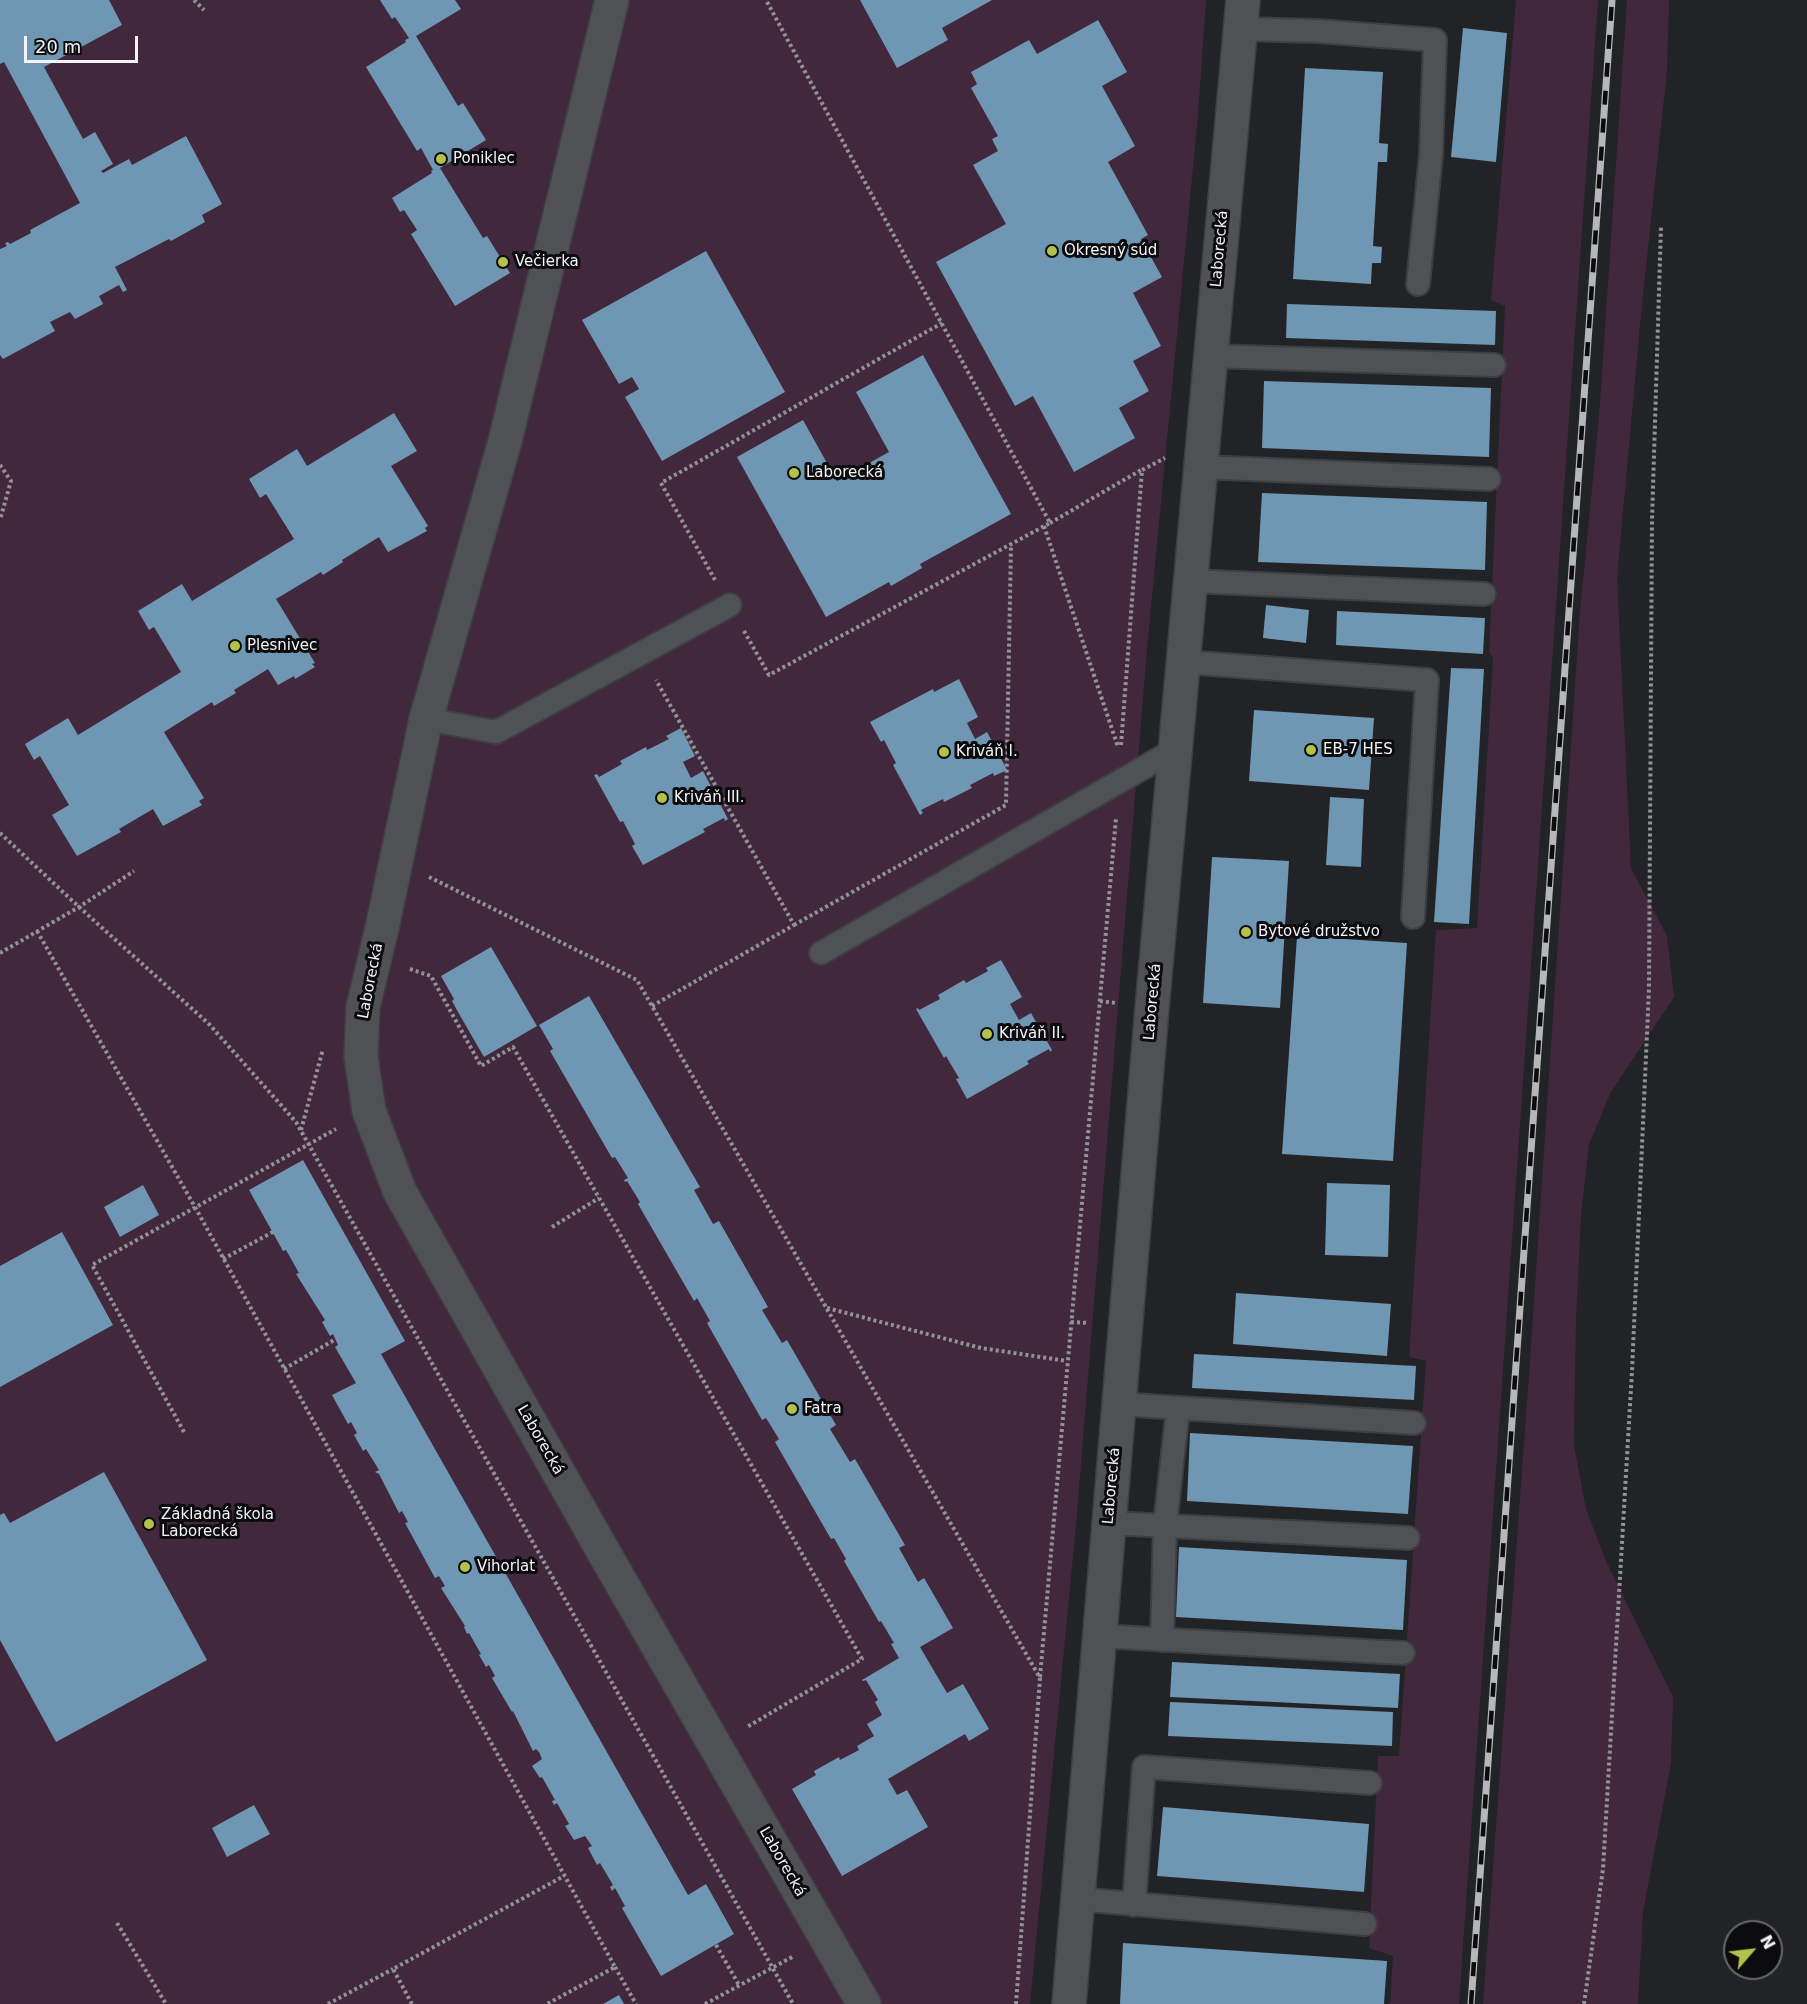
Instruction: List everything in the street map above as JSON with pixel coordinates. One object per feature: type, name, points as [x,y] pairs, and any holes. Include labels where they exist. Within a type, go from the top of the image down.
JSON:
[{"type":"street","name":"Laborecká","points":[[612,0],[505,441],[426,719],[376,957],[363,1006],[361,1057],[369,1111],[400,1192],[864,2004]]},
{"type":"street","name":"Laborecká","points":[[1069,2004],[1098,1636],[1242,14]]},
{"type":"lane","points":[[1242,14],[1317,32],[1435,40],[1431,155],[1418,284]]},
{"type":"lane","points":[[1210,356],[1494,365]]},
{"type":"lane","points":[[1202,453],[1489,479]]},
{"type":"lane","points":[[1191,581],[1484,594]]},
{"type":"lane","points":[[426,719],[496,732],[730,605]]},
{"type":"lane","points":[[1184,662],[1427,680],[1413,917]]},
{"type":"lane","points":[[821,953],[1176,749]]},
{"type":"lane","points":[[1119,1404],[1414,1423]]},
{"type":"lane","points":[[1162,1640],[1165,1525],[1178,1408]]},
{"type":"lane","points":[[1109,1523],[1408,1538]]},
{"type":"lane","points":[[1098,1636],[1403,1653]]},
{"type":"lane","points":[[1134,1905],[1144,1767],[1370,1783]]},
{"type":"lane","points":[[1077,1899],[1365,1924]]},
{"type":"path","points":[[194,0],[204,10]]},
{"type":"path","points":[[766,0],[1050,522]]},
{"type":"path","points":[[1584,2004],[1603,1869],[1633,1347],[1649,988],[1653,520],[1661,226]]},
{"type":"path","points":[[942,323],[661,483],[769,675],[1044,526],[1142,470],[1202,453]]},
{"type":"path","points":[[0,465],[11,481],[0,520]]},
{"type":"path","points":[[1044,526],[1120,755],[1142,470]]},
{"type":"path","points":[[652,1006],[1006,805],[1011,544]]},
{"type":"path","points":[[641,653],[794,925]]},
{"type":"path","points":[[1016,2004],[1040,1678],[1119,782]]},
{"type":"path","points":[[0,833],[209,1024],[296,1122],[794,2004]]},
{"type":"path","points":[[396,861],[637,980],[1040,1678]]},
{"type":"path","points":[[0,953],[79,907],[134,871]]},
{"type":"path","points":[[37,931],[195,1207],[636,2004]]},
{"type":"path","points":[[376,957],[431,976],[481,1066],[513,1047],[862,1659],[716,1746]]},
{"type":"path","points":[[184,1432],[92,1265],[369,1111]]},
{"type":"path","points":[[552,1227],[599,1198]]},
{"type":"path","points":[[223,1259],[273,1232]]},
{"type":"path","points":[[826,1308],[981,1348],[1067,1361]]},
{"type":"path","points":[[284,1369],[336,1339]]},
{"type":"path","points":[[328,2004],[564,1876]]},
{"type":"path","points":[[117,1923],[166,2004]]},
{"type":"path","points":[[705,2004],[826,1938]]},
{"type":"path","points":[[716,1945],[739,1985]]},
{"type":"path","points":[[547,2004],[615,1967]]},
{"type":"path","points":[[393,1969],[412,2004]]},
{"type":"shaded area","points":[[0,0],[1206,0],[1198,115],[1147,649],[1076,1525],[1030,2004],[0,2004]]},
{"type":"shaded area","points":[[1516,0],[1598,0],[1459,2004],[1390,2004],[1393,1956],[1369,1948],[1378,1756],[1399,1756],[1426,1361],[1409,1357],[1436,930],[1477,928],[1493,658],[1489,652],[1505,306],[1491,300]]},
{"type":"shaded area","points":[[1627,0],[1669,0],[1667,70],[1642,304],[1617,578],[1631,868],[1667,936],[1674,997],[1611,1092],[1589,1144],[1581,1216],[1576,1318],[1574,1445],[1586,1509],[1606,1561],[1673,1697],[1671,1763],[1643,1912],[1638,2004],[1483,2004],[1530,1361],[1580,611],[1599,417]]},
{"type":"building","points":[[0,0],[109,0],[122,25],[44,67],[83,139],[95,132],[113,164],[101,171],[103,173],[129,159],[132,165],[186,136],[222,204],[202,215],[205,222],[115,267],[127,290],[123,292],[119,285],[99,296],[103,304],[75,319],[70,312],[50,322],[55,331],[3,359],[0,355],[0,249],[7,246],[5,243],[10,244],[31,233],[30,230],[80,203],[4,62],[0,64]]},
{"type":"building","name":"Poniklec","points":[[380,0],[455,0],[461,9],[416,36],[458,106],[463,103],[486,140],[440,168],[483,238],[487,236],[510,273],[455,306],[411,234],[417,230],[404,210],[400,212],[392,198],[432,173],[433,170],[421,148],[417,151],[366,67],[409,38],[395,17],[392,19]]},
{"type":"building","points":[[860,0],[992,0],[942,28],[948,40],[897,68]]},
{"type":"building","name":"Okresný súd","points":[[1098,20],[1127,72],[1102,86],[1135,146],[1108,162],[1148,235],[1141,239],[1162,277],[1133,293],[1161,346],[1133,361],[1149,391],[1119,408],[1135,438],[1074,472],[1033,396],[1015,406],[936,262],[1006,224],[973,165],[998,151],[992,139],[998,136],[971,88],[977,84],[971,72],[1029,40],[1037,54]]},
{"type":"building","points":[[1463,28],[1507,33],[1496,162],[1451,157]]},
{"type":"building","points":[[1305,68],[1383,72],[1379,143],[1388,144],[1387,162],[1378,162],[1373,246],[1382,247],[1381,263],[1372,263],[1371,284],[1293,279]]},
{"type":"building","points":[[706,251],[785,392],[662,461],[625,397],[639,389],[632,377],[619,384],[582,320]]},
{"type":"building","points":[[1287,304],[1496,311],[1495,345],[1286,338]]},
{"type":"building","points":[[923,355],[1011,514],[920,564],[922,568],[891,586],[889,582],[826,617],[737,457],[803,420],[837,481],[889,452],[856,392]]},
{"type":"building","points":[[1264,381],[1491,388],[1489,457],[1262,448]]},
{"type":"building","name":"Plesnivec","points":[[394,413],[417,451],[391,466],[428,526],[425,528],[427,531],[388,552],[379,537],[323,575],[321,572],[276,599],[315,663],[312,664],[315,667],[295,679],[294,676],[278,685],[268,669],[234,690],[236,693],[214,706],[212,702],[164,732],[204,798],[199,801],[202,805],[163,826],[153,809],[119,829],[121,832],[77,856],[52,815],[69,805],[40,756],[34,760],[25,744],[68,718],[78,735],[181,672],[154,627],[149,630],[138,611],[182,584],[192,601],[294,539],[266,494],[260,498],[249,479],[297,449],[307,466]]},
{"type":"building","points":[[1262,493],[1487,502],[1485,570],[1258,562]]},
{"type":"building","points":[[1266,605],[1309,610],[1306,643],[1263,638]]},
{"type":"building","points":[[1337,611],[1485,618],[1483,654],[1336,645]]},
{"type":"building","points":[[1451,668],[1484,669],[1469,924],[1434,922]]},
{"type":"building","name":"Kriváň I.","points":[[959,679],[978,717],[967,723],[975,739],[987,732],[1007,770],[994,776],[993,773],[970,785],[972,788],[921,810],[923,813],[920,815],[893,765],[896,763],[884,740],[881,742],[870,722],[933,689],[934,692]]},
{"type":"building","name":"EB-7 HES","points":[[1254,710],[1374,718],[1369,790],[1249,781]]},
{"type":"building","name":"Kriváň III.","points":[[681,728],[695,756],[683,762],[691,778],[703,771],[728,819],[725,821],[724,818],[703,829],[705,832],[643,865],[632,846],[635,844],[623,821],[620,822],[594,775],[597,774],[599,777],[622,764],[620,761],[646,747],[647,750],[669,739],[666,736]]},
{"type":"building","points":[[1330,797],[1364,799],[1361,867],[1326,865]]},
{"type":"building","name":"Bytové družstvo","points":[[1212,857],[1289,861],[1280,1008],[1203,1003]]},
{"type":"building","points":[[1297,936],[1407,943],[1393,1161],[1282,1154]]},
{"type":"building","points":[[491,947],[537,1026],[484,1057],[452,1001],[454,999],[441,976]]},
{"type":"building","name":"Kriváň II.","points":[[1001,960],[1022,997],[1010,1004],[1019,1020],[1031,1013],[1052,1050],[1050,1052],[1049,1049],[1027,1061],[1029,1064],[967,1099],[956,1079],[959,1078],[946,1056],[944,1058],[916,1009],[919,1010],[940,999],[938,995],[964,980],[966,983],[988,971],[986,968]]},
{"type":"building","name":"Fatra","points":[[589,996],[700,1187],[694,1190],[713,1224],[719,1221],[768,1307],[762,1310],[782,1343],[787,1340],[836,1425],[830,1429],[850,1462],[855,1459],[905,1545],[899,1548],[918,1582],[924,1578],[953,1628],[920,1647],[947,1693],[963,1684],[989,1729],[969,1741],[965,1734],[888,1779],[897,1795],[907,1790],[928,1827],[842,1876],[792,1789],[816,1775],[814,1771],[839,1757],[840,1760],[859,1750],[857,1746],[874,1736],[867,1724],[882,1715],[875,1702],[878,1700],[866,1680],[862,1680],[899,1658],[891,1644],[894,1643],[881,1621],[879,1622],[844,1561],[846,1559],[834,1538],[831,1539],[775,1442],[779,1439],[766,1418],[762,1420],[707,1323],[710,1321],[697,1298],[694,1301],[638,1204],[640,1202],[627,1181],[625,1182],[624,1180],[628,1178],[615,1157],[612,1158],[550,1051],[553,1049],[539,1025]]},
{"type":"building","name":"Vihorlat","points":[[303,1160],[405,1341],[381,1354],[688,1895],[706,1884],[734,1934],[661,1976],[622,1908],[625,1906],[615,1888],[612,1891],[610,1887],[613,1885],[600,1863],[597,1865],[588,1848],[592,1846],[585,1836],[574,1840],[565,1826],[569,1824],[557,1803],[554,1805],[552,1801],[555,1800],[542,1777],[540,1778],[532,1766],[542,1759],[539,1752],[536,1749],[533,1751],[513,1711],[492,1678],[495,1676],[489,1665],[486,1667],[479,1655],[481,1654],[441,1588],[445,1586],[439,1576],[435,1578],[405,1523],[408,1522],[402,1511],[399,1513],[379,1474],[375,1472],[379,1470],[366,1449],[363,1451],[354,1435],[357,1433],[351,1422],[348,1424],[332,1395],[356,1383],[335,1347],[338,1345],[333,1334],[330,1336],[322,1322],[325,1320],[296,1274],[299,1273],[286,1250],[283,1251],[249,1190]]},
{"type":"building","points":[[1327,1183],[1390,1185],[1388,1257],[1325,1255]]},
{"type":"building","points":[[143,1185],[159,1215],[120,1237],[104,1207]]},
{"type":"building","points":[[62,1232],[113,1325],[0,1387],[0,1266]]},
{"type":"building","points":[[1236,1293],[1391,1304],[1387,1356],[1233,1344]]},
{"type":"building","points":[[1194,1354],[1416,1366],[1414,1400],[1192,1388]]},
{"type":"building","points":[[1190,1433],[1413,1446],[1408,1514],[1187,1501]]},
{"type":"building","points":[[104,1472],[207,1660],[56,1742],[0,1640],[0,1515],[4,1513],[10,1523]]},
{"type":"building","points":[[1179,1547],[1407,1560],[1403,1630],[1176,1617]]},
{"type":"building","points":[[1172,1662],[1400,1674],[1398,1708],[1170,1697]]},
{"type":"building","points":[[1170,1702],[1393,1712],[1392,1746],[1168,1736]]},
{"type":"building","points":[[254,1805],[270,1834],[227,1857],[212,1828]]},
{"type":"building","points":[[1163,1807],[1369,1824],[1364,1892],[1157,1876]]},
{"type":"building","points":[[1123,1943],[1387,1961],[1384,2004],[1120,2004]]},
{"type":"building","points":[[619,1995],[624,2004],[603,2004]]},
{"type":"railway","points":[[1471,2004],[1612,0]]},
{"type":"place","name":"Poniklec","points":[[441,159]]},
{"type":"place","name":"Okresný súd","points":[[1052,251]]},
{"type":"place","name":"Večierka","points":[[503,262]]},
{"type":"place","name":"Laborecká","points":[[794,473]]},
{"type":"place","name":"Plesnivec","points":[[235,646]]},
{"type":"place","name":"EB-7 HES","points":[[1311,750]]},
{"type":"place","name":"Kriváň I.","points":[[944,752]]},
{"type":"place","name":"Kriváň III.","points":[[662,798]]},
{"type":"place","name":"Bytové družstvo","points":[[1246,932]]},
{"type":"place","name":"Kriváň II.","points":[[987,1034]]},
{"type":"place","name":"Fatra","points":[[792,1409]]},
{"type":"place","name":"Základná škola Laborecká","points":[[149,1524]]},
{"type":"place","name":"Vihorlat","points":[[465,1567]]}]
